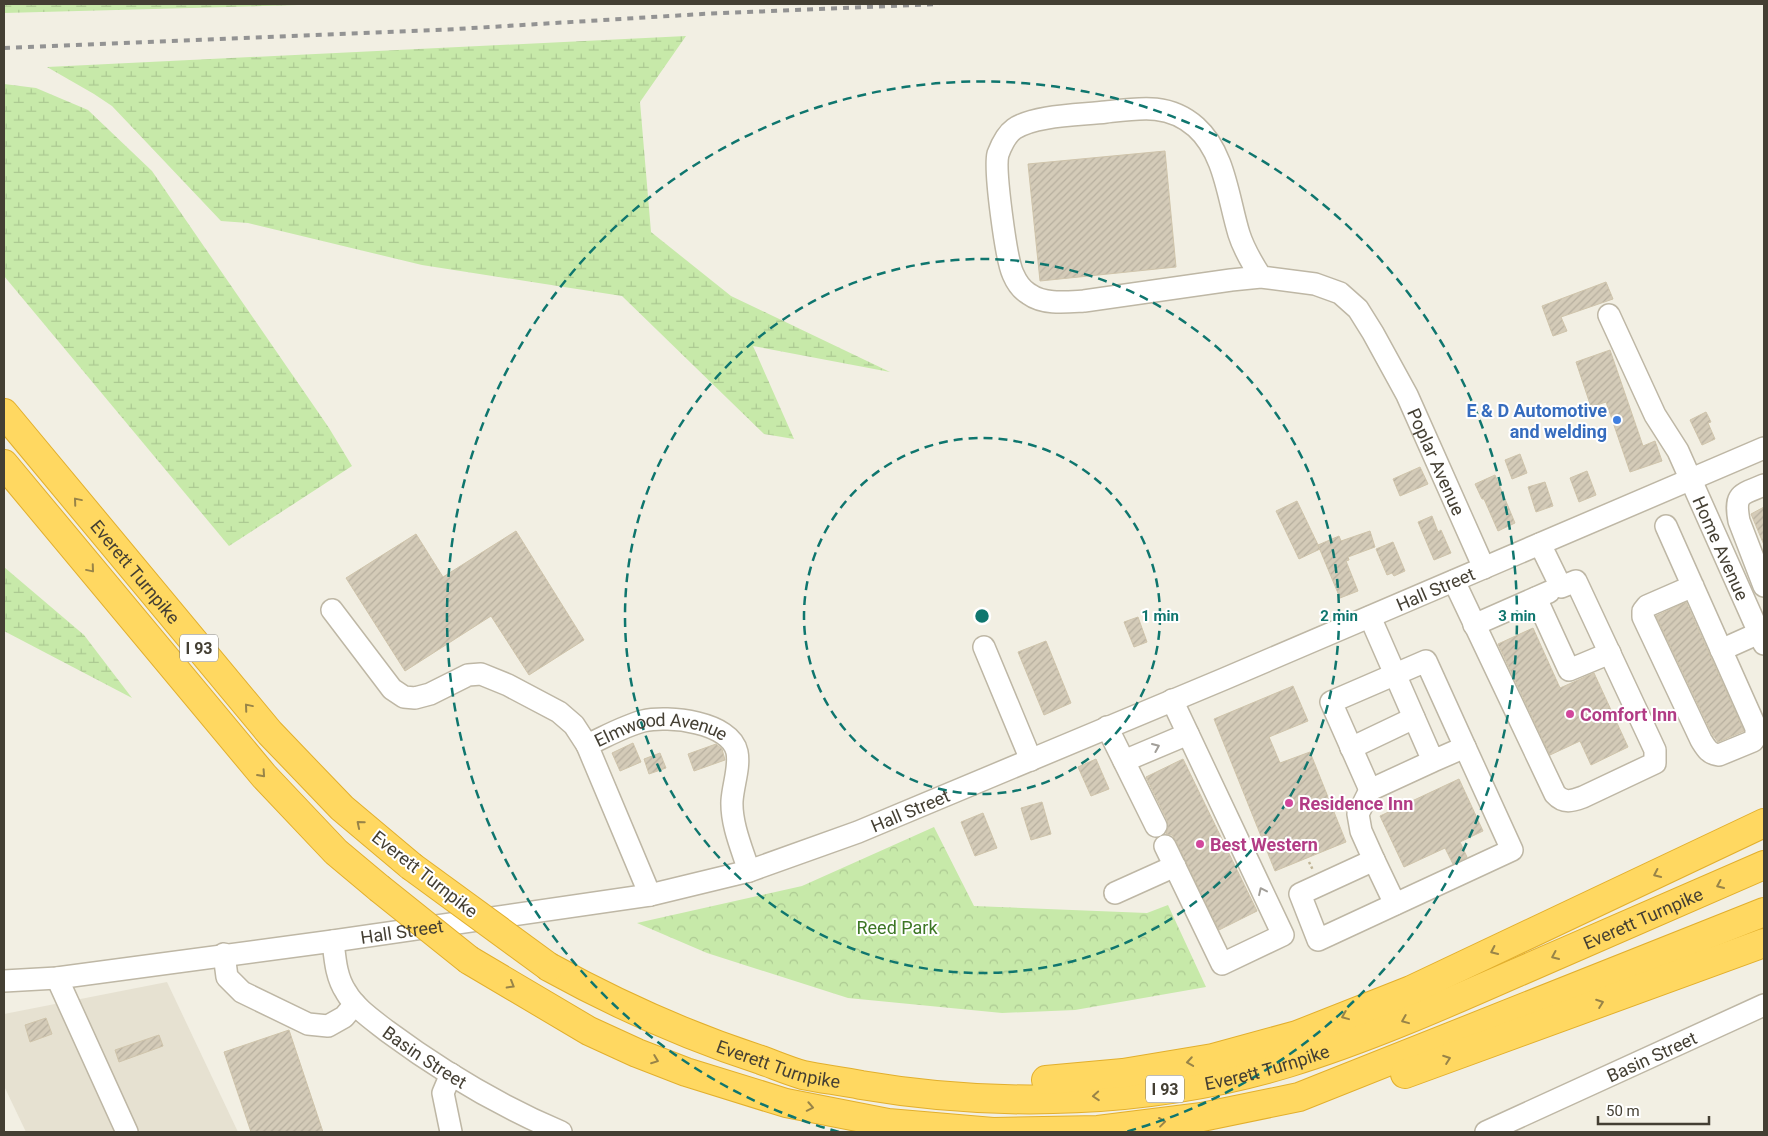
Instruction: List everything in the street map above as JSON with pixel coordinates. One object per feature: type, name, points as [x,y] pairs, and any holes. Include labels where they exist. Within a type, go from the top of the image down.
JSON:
[{"type":"highway","name":"Everett Turnpike","points":[[4,412],[270,733],[342,808],[411,866],[549,967],[594,992],[706,1042],[805,1075],[895,1091],[959,1096],[1047,1099],[1134,1093],[1237,1076],[1288,1063],[1370,1034],[1452,1001],[1764,865]]},
{"type":"highway","name":"Everett Turnpike","points":[[4,464],[264,776],[336,852],[379,888],[469,960],[590,1032],[678,1069],[786,1103],[888,1123],[993,1132],[1098,1130],[1202,1117],[1299,1097],[1764,912]]},
{"type":"highway","points":[[4,473],[46,514]]},
{"type":"highway","points":[[805,1075],[1023,1081],[1067,1079],[1122,1073],[1213,1058],[1297,1035],[1411,990],[1764,823]]},
{"type":"highway","points":[[1299,1097],[1390,1079],[1764,943]]},
{"type":"street","name":"Poplar Avenue","points":[[1262,277],[1250,261],[1240,235],[1218,159],[1209,140],[1196,126],[1182,116],[1158,109],[1137,108],[1041,119],[1025,123],[1013,130],[1003,143],[998,155],[997,171],[1008,257],[1012,273],[1020,286],[1029,295],[1041,300],[1061,302],[1084,301],[1262,277],[1315,284],[1340,294],[1358,309],[1407,395],[1484,568]]},
{"type":"street","name":"Home Avenue","points":[[1609,315],[1655,415],[1678,451],[1690,480],[1756,602],[1762,638]]},
{"type":"street","name":"Hall Street","points":[[4,981],[57,978],[224,954],[333,941],[650,895],[749,871],[849,835],[1108,728],[1764,448]]},
{"type":"street","points":[[1743,457],[1760,487],[1740,496],[1737,501],[1737,510],[1739,521],[1764,586]]},
{"type":"street","points":[[1666,526],[1756,728],[1756,736],[1753,740],[1719,755],[1713,755],[1706,749],[1701,740],[1644,617],[1643,611],[1647,606],[1692,586]]},
{"type":"street","points":[[1540,544],[1561,587]]},
{"type":"street","points":[[1454,581],[1474,625],[1555,794],[1565,801],[1572,801],[1654,764],[1655,750],[1576,581],[1474,625]]},
{"type":"street","points":[[1536,598],[1569,670],[1610,653]]},
{"type":"street","points":[[332,610],[392,689],[404,697],[415,698],[430,694],[468,675],[481,674],[508,685],[559,712],[574,724],[587,745]]},
{"type":"street","points":[[1370,617],[1433,761]]},
{"type":"street","points":[[1721,650],[1762,638]]},
{"type":"street","points":[[984,647],[1031,760]]},
{"type":"street","points":[[1370,790],[1331,702],[1426,661],[1512,850],[1318,940],[1300,894],[1374,860]]},
{"type":"street","points":[[1165,846],[1222,964],[1283,935],[1172,700]]},
{"type":"street","points":[[1351,748],[1414,718]]},
{"type":"street","name":"Elmwood Avenue","points":[[650,895],[587,745],[643,721],[673,719],[712,727],[723,732],[733,740],[737,752],[732,802],[733,818],[749,871]]},
{"type":"street","points":[[1108,728],[1156,826]]},
{"type":"street","points":[[1124,761],[1188,734]]},
{"type":"street","points":[[1395,904],[1361,831],[1358,814],[1370,790],[1465,748]]},
{"type":"street","points":[[1114,893],[1175,866]]},
{"type":"street","name":"Basin Street","points":[[333,941],[340,980],[346,993],[355,1004],[400,1040],[451,1074],[497,1100],[561,1132]]},
{"type":"street","points":[[224,954],[227,977],[242,992],[308,1024],[328,1026],[344,1017],[355,1004]]},
{"type":"street","points":[[57,978],[127,1132]]},
{"type":"street","name":"Basin Street","points":[[1486,1132],[1764,1005]]},
{"type":"street","points":[[451,1074],[443,1092],[451,1132]]},
{"type":"shaded area","points":[[167,982],[238,1132],[26,1132],[4,1086],[4,1014]]},
{"type":"green space","points":[[4,4],[334,4],[4,13]]},
{"type":"green space","points":[[686,36],[640,102],[651,232],[731,296],[890,372],[753,346],[794,439],[764,434],[622,296],[422,265],[248,223],[221,221],[112,106],[47,67]]},
{"type":"green space","points":[[4,84],[36,88],[88,110],[152,171],[329,428],[352,466],[229,546],[4,276]]},
{"type":"green space","points":[[4,567],[84,635],[132,698],[4,631]]},
{"type":"green space","name":"Reed Park","points":[[934,827],[974,906],[1147,913],[1168,905],[1206,987],[1075,1010],[1002,1013],[848,998],[707,953],[637,923],[802,886]]},
{"type":"building","points":[[1165,151],[1176,267],[1040,281],[1028,164]]},
{"type":"building","points":[[1606,282],[1613,299],[1561,317],[1567,331],[1553,336],[1542,306]]},
{"type":"building","points":[[1610,350],[1643,446],[1655,441],[1662,461],[1630,472],[1606,402],[1591,407],[1576,362]]},
{"type":"building","points":[[1706,412],[1711,422],[1708,423],[1715,439],[1702,445],[1690,420]]},
{"type":"building","points":[[1520,454],[1527,473],[1512,479],[1505,460]]},
{"type":"building","points":[[1420,467],[1428,484],[1400,496],[1393,479]]},
{"type":"building","points":[[1587,471],[1596,495],[1579,502],[1570,478]]},
{"type":"building","points":[[1495,475],[1515,523],[1498,531],[1475,484]]},
{"type":"building","points":[[1545,482],[1553,506],[1536,512],[1528,487]]},
{"type":"building","points":[[1297,501],[1320,549],[1299,559],[1276,511]]},
{"type":"building","points":[[1764,507],[1764,545],[1751,514]]},
{"type":"building","points":[[1432,516],[1438,532],[1441,530],[1451,553],[1434,560],[1418,522]]},
{"type":"building","points":[[516,531],[584,640],[529,675],[491,616],[405,671],[346,578],[416,534],[443,577]]},
{"type":"building","points":[[1370,531],[1375,547],[1348,557],[1349,560],[1346,561],[1358,591],[1340,598],[1318,545],[1339,536],[1341,541]]},
{"type":"building","points":[[1393,542],[1405,571],[1394,576],[1392,573],[1387,575],[1376,549]]},
{"type":"building","points":[[1686,602],[1744,731],[1718,742],[1712,734],[1656,616]]},
{"type":"building","points":[[1138,617],[1147,642],[1134,647],[1124,622]]},
{"type":"building","name":"Comfort Inn","points":[[1533,628],[1560,688],[1594,673],[1628,747],[1591,765],[1580,741],[1550,755],[1498,644]]},
{"type":"building","points":[[1046,641],[1071,703],[1044,715],[1018,652]]},
{"type":"building","name":"Residence Inn","points":[[1293,686],[1308,721],[1269,737],[1280,763],[1310,752],[1346,842],[1275,871],[1214,719]]},
{"type":"building","points":[[633,743],[641,762],[620,771],[612,753]]},
{"type":"building","points":[[716,744],[722,749],[725,760],[694,771],[688,754]]},
{"type":"building","points":[[660,753],[666,768],[649,774],[644,759]]},
{"type":"building","points":[[1096,759],[1109,789],[1091,796],[1078,767]]},
{"type":"building","name":"Best Western","points":[[1183,759],[1257,911],[1219,930],[1176,841],[1172,835],[1166,834],[1167,820],[1146,777]]},
{"type":"building","points":[[1459,779],[1483,831],[1460,842],[1467,857],[1453,864],[1445,848],[1404,867],[1380,816]]},
{"type":"building","points":[[1042,802],[1051,834],[1031,840],[1021,808]]},
{"type":"building","points":[[983,813],[997,848],[975,856],[961,822]]},
{"type":"building","points":[[46,1018],[52,1034],[30,1042],[25,1025]]},
{"type":"building","points":[[289,1030],[323,1132],[251,1132],[224,1052]]},
{"type":"building","points":[[159,1035],[163,1046],[119,1062],[115,1050]]},
{"type":"railway","points":[[4,48],[457,29],[702,14],[939,4]]},
{"type":"place","name":"E & D Automotive and welding","points":[[1617,420]]},
{"type":"place","name":"Comfort Inn","points":[[1570,714]]},
{"type":"place","name":"Residence Inn","points":[[1289,803]]},
{"type":"place","name":"Best Western","points":[[1200,844]]}]
